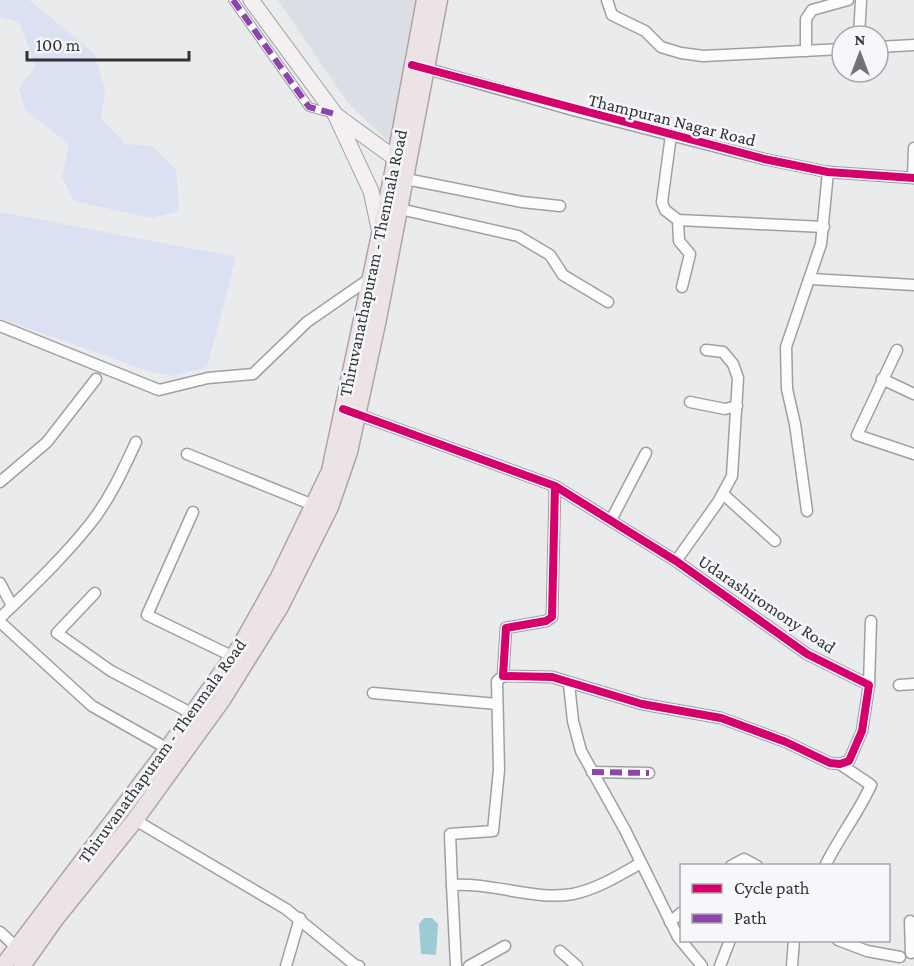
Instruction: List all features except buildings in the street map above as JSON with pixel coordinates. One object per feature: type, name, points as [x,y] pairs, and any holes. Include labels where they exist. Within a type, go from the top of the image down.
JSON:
[{"type":"main road","points":[[251,0],[334,114],[371,191],[381,234]]},
{"type":"main road","points":[[22,966],[56,918],[135,820],[240,660],[280,607],[321,508],[349,452],[350,412],[400,209],[419,67],[425,0]]},
{"type":"main road","points":[[419,67],[439,0]]},
{"type":"main road","points":[[334,114],[404,167]]},
{"type":"main road","name":"Thiruvanathapuram - Thenmala Road","points":[[350,412],[369,279],[381,234],[404,167]]},
{"type":"main road","name":"Thiruvanathapuram - Thenmala Road","points":[[3,966],[193,714],[240,660]]},
{"type":"street","points":[[233,0],[309,107],[334,114]]},
{"type":"street","points":[[607,0],[612,15],[645,31],[661,47],[681,53],[703,56],[830,50]]},
{"type":"street","points":[[860,24],[861,0]]},
{"type":"street","points":[[806,51],[806,18],[812,10],[844,1]]},
{"type":"street","points":[[890,46],[914,45]]},
{"type":"street","name":"Thampuran Nagar Road","points":[[419,67],[764,159],[828,172],[914,178]]},
{"type":"street","points":[[671,135],[662,202],[665,210],[678,220],[824,227]]},
{"type":"street","points":[[914,148],[914,178]]},
{"type":"street","points":[[404,167],[491,197],[560,206]]},
{"type":"street","points":[[807,511],[795,424],[787,389],[786,347],[811,279],[824,227],[828,172]]},
{"type":"street","points":[[400,209],[518,236],[550,255],[563,275],[608,302]]},
{"type":"street","points":[[678,220],[678,241],[690,254],[682,287]]},
{"type":"street","points":[[0,326],[159,390],[208,378],[253,374],[307,322],[369,279]]},
{"type":"street","points":[[811,279],[914,285]]},
{"type":"street","points":[[676,561],[723,494],[732,476],[740,387],[733,364],[723,352],[706,350]]},
{"type":"street","points":[[897,350],[857,435],[914,454]]},
{"type":"street","points":[[0,482],[47,442],[96,379]]},
{"type":"street","points":[[882,379],[914,394]]},
{"type":"street","points":[[690,402],[725,409],[737,406]]},
{"type":"street","name":"Udarashiromony Road","points":[[350,412],[555,486],[676,561],[807,654],[869,685]]},
{"type":"street","points":[[136,442],[117,483],[90,523],[46,574],[0,620],[92,706],[168,749]]},
{"type":"street","points":[[611,520],[645,453]]},
{"type":"street","points":[[188,454],[321,508]]},
{"type":"street","points":[[503,676],[506,628],[546,621],[552,617],[555,486]]},
{"type":"street","points":[[723,494],[775,541]]},
{"type":"street","points":[[193,512],[147,615],[240,660]]},
{"type":"street","points":[[0,583],[12,606]]},
{"type":"street","points":[[94,593],[57,633],[111,671],[193,714]]},
{"type":"street","points":[[456,966],[450,834],[493,831],[499,770],[497,681],[503,676],[552,677],[569,684],[642,704],[721,718],[786,742],[830,763],[840,764],[849,761],[862,731],[869,685],[871,621]]},
{"type":"street","points":[[569,684],[573,721],[581,751],[680,939]]},
{"type":"street","points":[[898,685],[914,684]]},
{"type":"street","points":[[373,693],[496,704]]},
{"type":"street","points":[[826,864],[839,837],[862,806],[871,784],[840,764]]},
{"type":"street","points":[[592,772],[649,773]]},
{"type":"street","points":[[135,820],[300,918],[359,966]]},
{"type":"street","points":[[735,864],[744,859],[753,864]]},
{"type":"street","points":[[452,885],[477,883],[551,895],[573,894],[604,884],[640,863]]},
{"type":"street","points":[[670,922],[680,913]]},
{"type":"street","points":[[286,966],[300,918]]},
{"type":"street","points":[[843,942],[867,951],[907,957],[910,921]]},
{"type":"street","points":[[0,932],[17,948]]},
{"type":"street","points":[[682,942],[702,966]]},
{"type":"street","points":[[720,966],[729,942]]},
{"type":"street","points":[[792,966],[794,942]]},
{"type":"street","points":[[469,966],[505,946]]},
{"type":"street","points":[[560,951],[577,966]]},
{"type":"shaded area","points":[[0,0],[29,0],[94,53],[105,91],[101,118],[125,144],[152,146],[176,170],[179,211],[151,218],[74,201],[62,178],[69,144],[25,110],[19,88],[36,67],[19,22],[0,17]]},
{"type":"shaded area","points":[[278,0],[417,0],[392,145],[348,103]]},
{"type":"shaded area","points":[[0,212],[236,257],[207,367],[171,376],[148,371],[0,318]]},
{"type":"water","points":[[424,918],[432,918],[438,924],[436,955],[421,954],[419,924]]},
{"type":"marked path","points":[[233,0],[309,107],[335,114]]},
{"type":"marked path","points":[[592,772],[649,773]]},
{"type":"cycle path","points":[[412,65],[764,159],[828,172],[914,178]]},
{"type":"cycle path","points":[[343,409],[555,486],[676,561],[807,654],[869,685],[862,731],[849,761],[840,764],[830,763],[786,742],[721,718],[642,704],[552,677],[503,676],[506,628],[546,621],[552,617],[555,486]]}]
